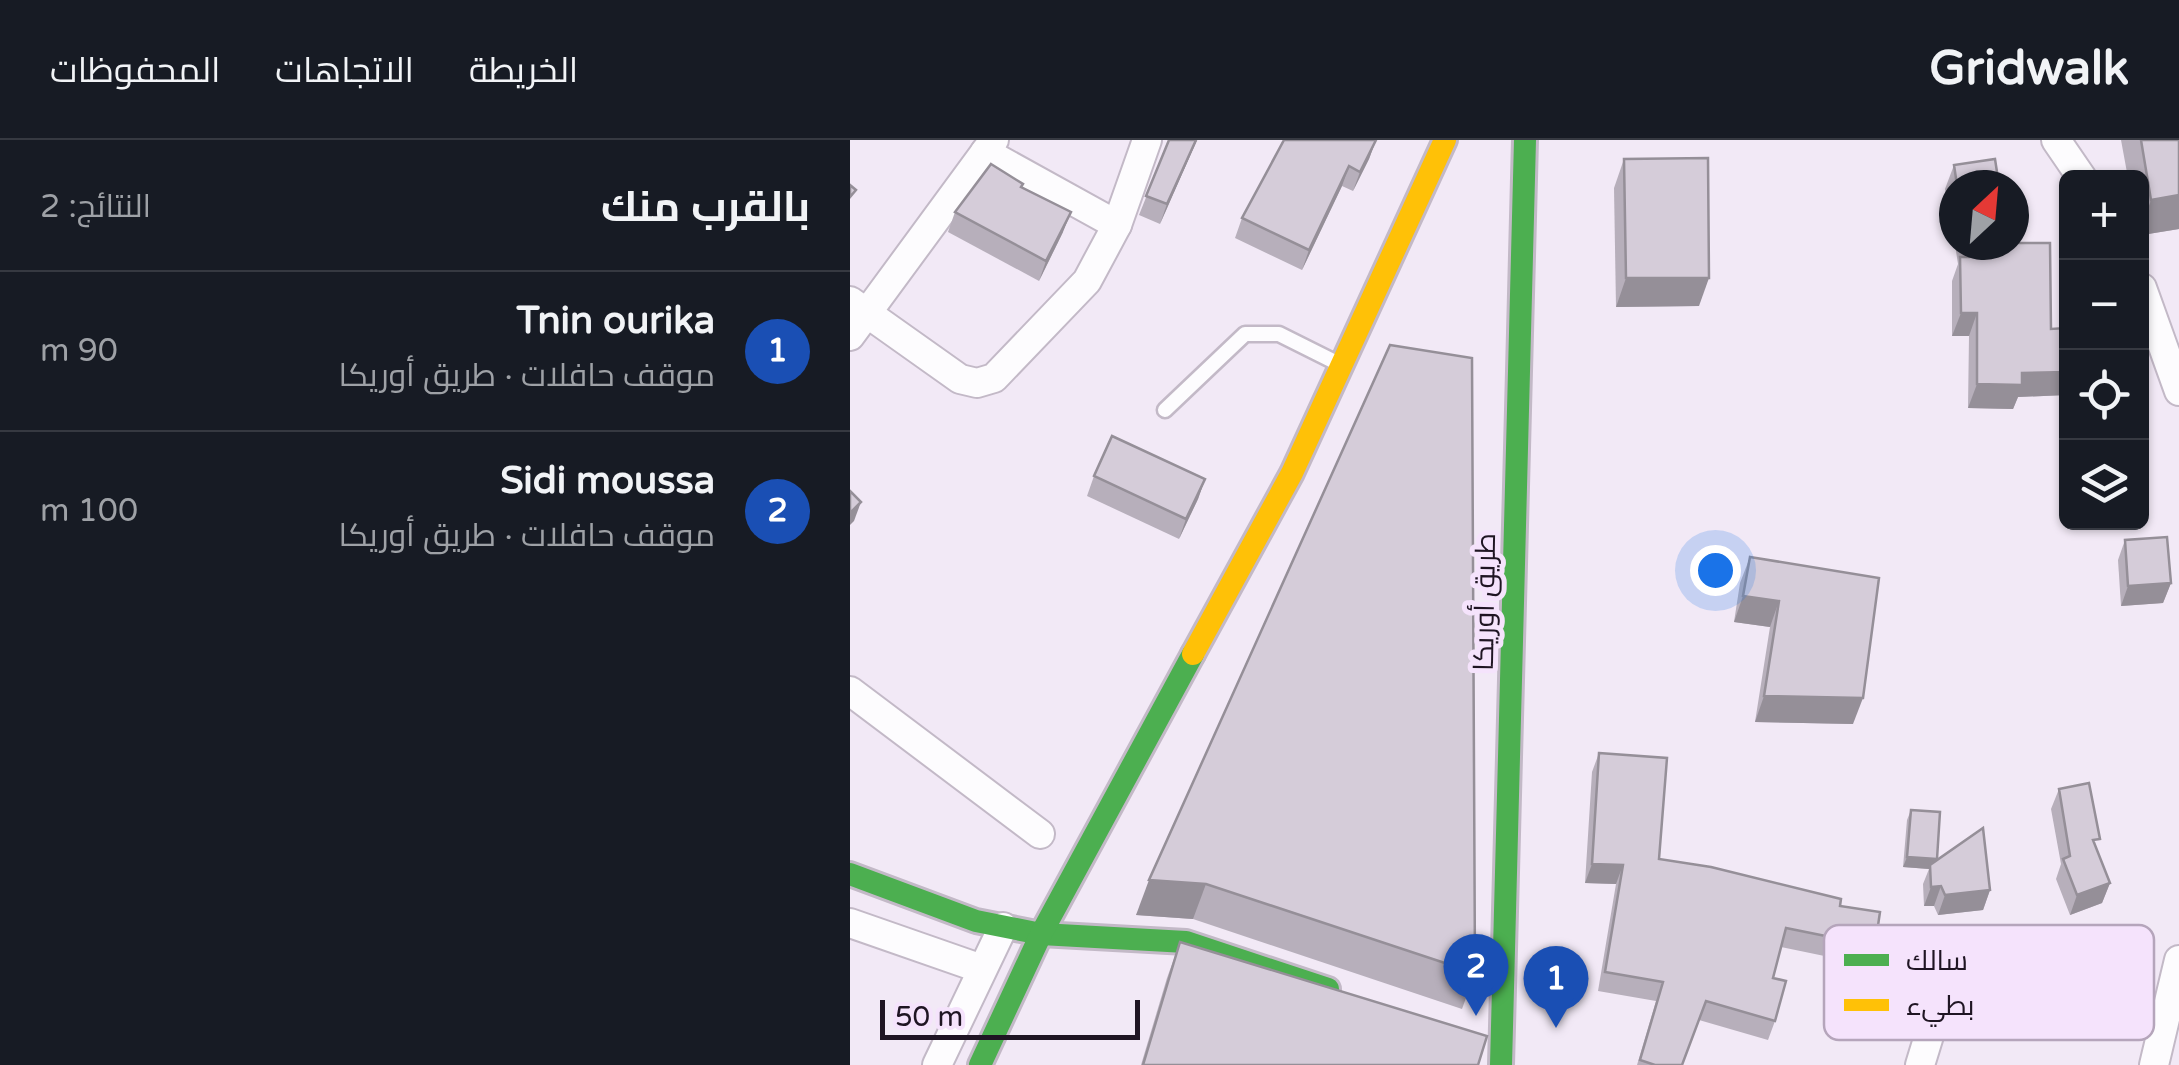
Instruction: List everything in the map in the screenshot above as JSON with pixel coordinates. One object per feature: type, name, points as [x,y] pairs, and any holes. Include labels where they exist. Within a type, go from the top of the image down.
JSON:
[{"type":"street","points":[[1116,225],[990,146],[855,317],[960,379],[986,382],[1086,281],[1116,225],[1147,140]]},
{"type":"street","points":[[980,1065],[1041,934],[1292,473],[1446,140]]},
{"type":"street","name":"طريق أوريكا","points":[[1496,1058],[1526,140]]},
{"type":"street","points":[[2056,140],[2077,170]]},
{"type":"street","points":[[2149,308],[2179,392]]},
{"type":"street","points":[[850,692],[1040,834]]},
{"type":"street","points":[[850,874],[976,921],[1041,934],[1186,942],[1343,994]]},
{"type":"street","points":[[850,923],[982,969]]},
{"type":"street","points":[[937,1065],[1003,926]]},
{"type":"street","points":[[2154,1065],[2179,960]]},
{"type":"street","points":[[1920,1065],[1928,1040]]},
{"type":"lane","points":[[1165,410],[1245,334],[1278,334],[1342,366]]},
{"type":"building","points":[[1169,140],[1196,140],[1167,204],[1146,196]]},
{"type":"building","points":[[1284,140],[1376,140],[1360,172],[1349,166],[1309,250],[1242,218]]},
{"type":"building","points":[[2141,140],[2179,140],[2179,195],[2151,200]]},
{"type":"building","points":[[1708,158],[1709,278],[1626,278],[1624,159]]},
{"type":"building","points":[[1995,159],[1997,170],[1955,170],[1954,165]]},
{"type":"building","points":[[991,164],[1023,184],[1021,187],[1071,212],[1046,261],[955,212]]},
{"type":"building","points":[[2029,243],[2050,243],[2051,329],[2059,328],[2059,372],[2022,373],[2022,385],[1977,384],[1977,313],[1961,313],[1960,260],[2029,260]]},
{"type":"building","points":[[1390,345],[1472,358],[1475,973],[1206,884],[1149,880]]},
{"type":"building","points":[[1112,436],[1205,479],[1186,519],[1094,476]]},
{"type":"building","points":[[850,491],[861,502],[850,513]]},
{"type":"building","points":[[2167,537],[2171,583],[2128,586],[2125,540]]},
{"type":"building","points":[[1750,557],[1879,578],[1863,698],[1764,696],[1779,601],[1743,596]]},
{"type":"building","points":[[1599,753],[1667,758],[1659,859],[1711,867],[1841,899],[1840,906],[1880,912],[1878,925],[1824,925],[1824,936],[1786,928],[1773,978],[1786,981],[1775,1021],[1706,1001],[1682,1065],[1655,1065],[1640,1060],[1663,982],[1605,972],[1623,865],[1592,864]]},
{"type":"building","points":[[2089,783],[2100,839],[2093,840],[2110,883],[2077,895],[2063,859],[2070,856],[2059,789]]},
{"type":"building","points":[[1911,810],[1940,812],[1937,859],[1907,857]]},
{"type":"building","points":[[1983,828],[1990,890],[1945,895],[1941,886],[1931,887],[1930,865]]},
{"type":"building","points":[[1180,942],[1487,1036],[1478,1065],[1143,1065]]},
{"type":"traffic: fast","points":[[1501,1065],[1525,140]]},
{"type":"traffic: fast","points":[[980,1065],[1041,934],[1193,654]]},
{"type":"traffic: fast","points":[[850,874],[976,921],[1041,934],[1186,942],[1328,989]]},
{"type":"traffic: slow","points":[[1193,654],[1292,473],[1445,140]]},
{"type":"place","name":"Sidi moussa","points":[[1476,1016]]},
{"type":"place","name":"Tnin ourika","points":[[1556,1028]]}]
